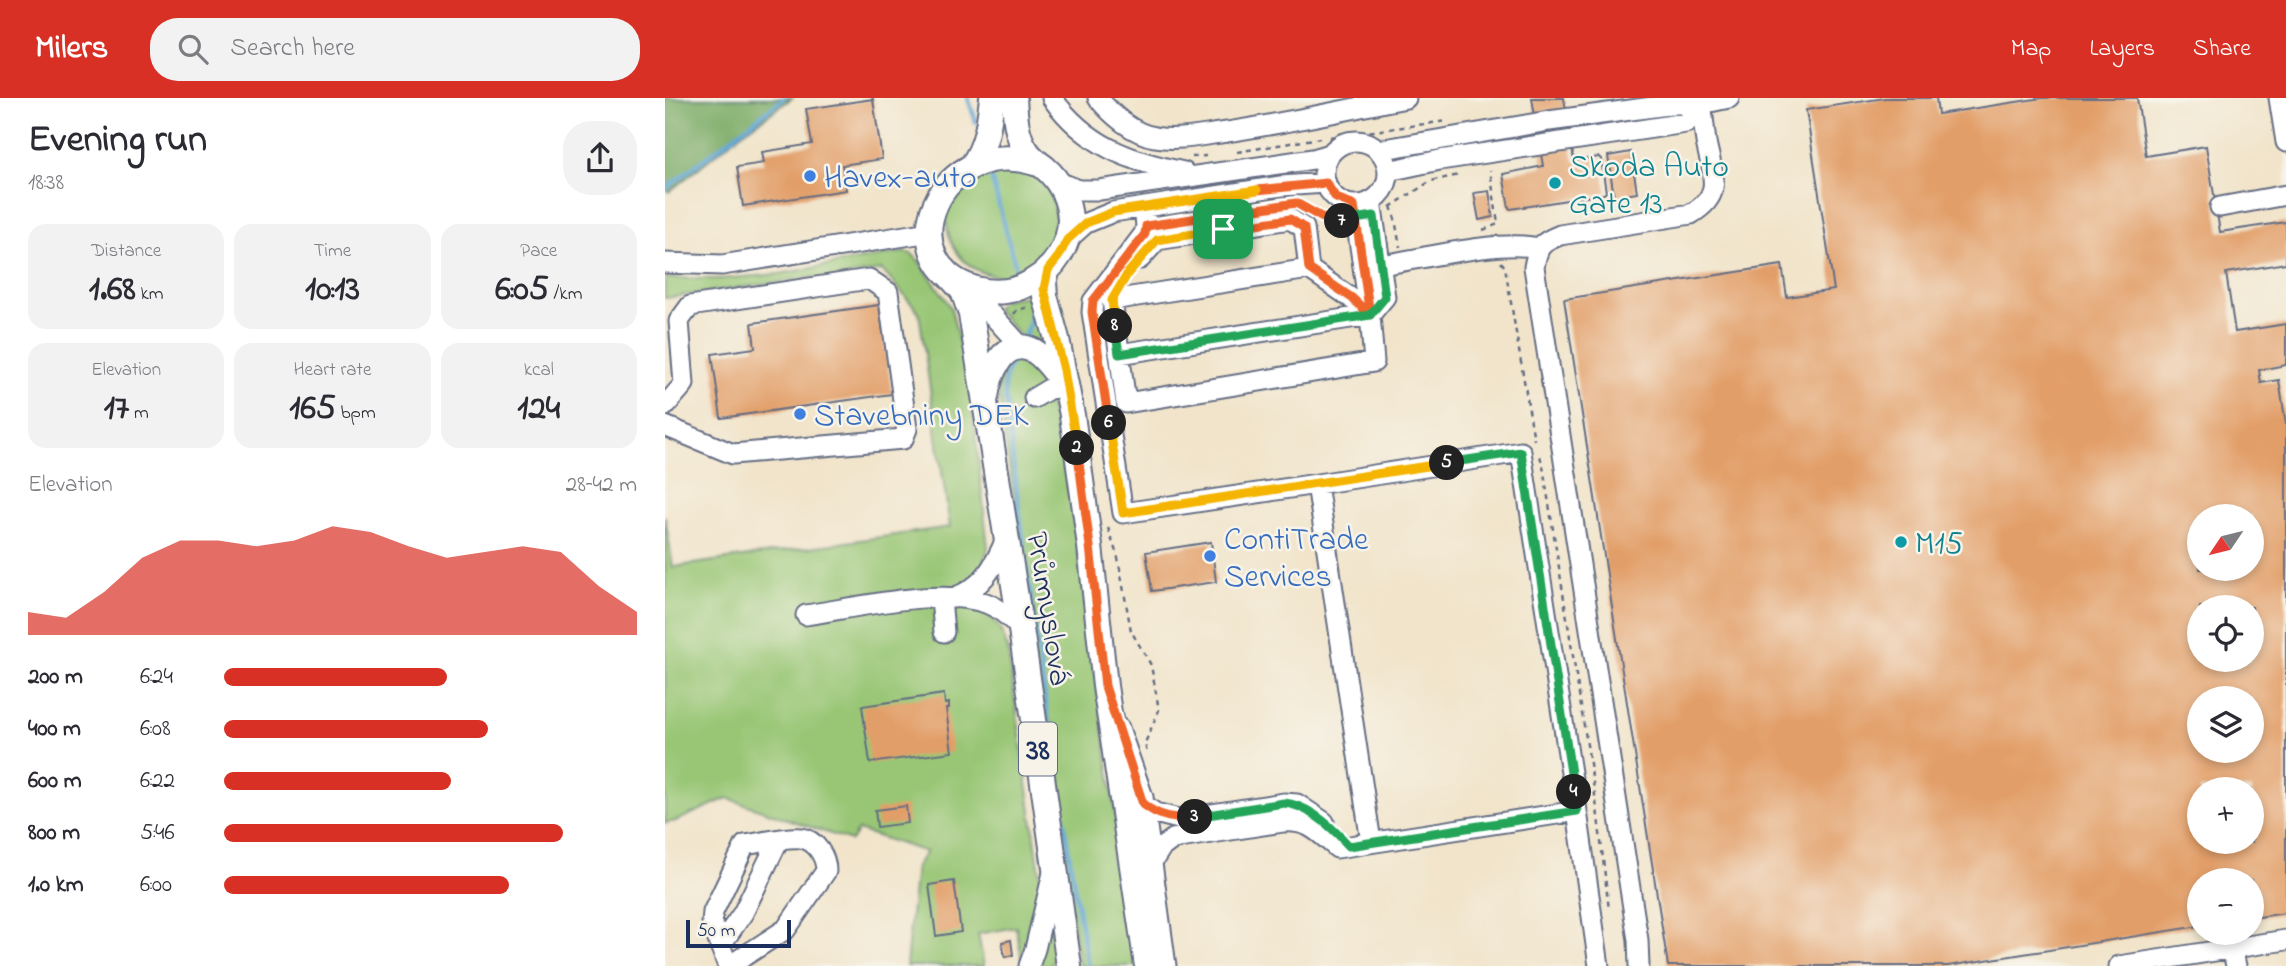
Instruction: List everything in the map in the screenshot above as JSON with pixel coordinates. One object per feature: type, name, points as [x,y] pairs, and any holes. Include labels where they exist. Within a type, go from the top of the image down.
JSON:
[{"type":"main road","points":[[972,166],[987,137],[992,98]]},
{"type":"main road","points":[[943,270],[970,287],[991,291],[1022,287],[1048,270],[1067,240],[1069,209],[1056,181],[1022,143],[1014,98]]},
{"type":"main road","points":[[930,232],[930,220],[938,198],[952,179],[972,166],[1005,158],[1038,164]]},
{"type":"main road","name":"38","points":[[930,232],[934,252],[943,270]]},
{"type":"main road","name":"Průmyslová","points":[[943,270],[963,291],[968,302],[1021,629],[1069,966]]},
{"type":"main road","name":"Průmyslová","points":[[1048,270],[1044,282],[1045,296],[1067,387],[1090,546],[1105,686],[1147,966]]},
{"type":"main road","points":[[986,408],[986,395],[999,358],[1014,349],[1036,352],[1067,387]]},
{"type":"street","points":[[1052,98],[1072,123],[1100,145],[1164,168],[1206,175]]},
{"type":"street","points":[[1098,98],[1123,121],[1154,137],[1242,130],[1406,98]]},
{"type":"street","points":[[1378,150],[1549,121],[1729,98]]},
{"type":"street","points":[[2279,98],[2286,142]]},
{"type":"street","points":[[1388,172],[1440,160],[1686,123],[1701,101]]},
{"type":"street","points":[[1639,966],[1636,926],[1534,267],[1538,248],[1560,235],[1691,214],[1705,206],[1711,198],[1715,175],[1701,101]]},
{"type":"street","points":[[1056,181],[1086,191],[1206,175],[1313,159],[1330,154],[1345,143],[1353,141],[1362,142],[1378,150],[1383,156],[1388,172],[1383,189],[1369,209],[1370,315],[1374,362],[1126,403],[1112,300],[1128,273],[1157,240],[1290,219],[1304,228],[1309,269]]},
{"type":"street","points":[[1330,154],[1324,173],[1326,183],[1336,198],[1369,209]]},
{"type":"street","points":[[1067,240],[1094,218],[1113,212],[1281,186],[1326,183]]},
{"type":"street","points":[[2220,207],[2286,195]]},
{"type":"street","points":[[1144,207],[1145,234],[1093,301],[1092,312],[1123,513],[1521,452],[1599,966]]},
{"type":"street","points":[[1119,354],[1370,315],[1385,297],[1369,209]]},
{"type":"street","points":[[665,263],[722,265],[930,232]]},
{"type":"street","points":[[1381,265],[1504,246],[1526,245],[1538,248]]},
{"type":"street","points":[[1112,300],[1309,269],[1352,298],[1370,315]]},
{"type":"street","points":[[665,406],[684,384],[679,321],[690,306],[869,279],[888,292],[907,429],[902,439],[733,454],[665,426]]},
{"type":"street","points":[[968,302],[985,307],[1015,340]]},
{"type":"street","points":[[1034,398],[1049,389],[1067,387]]},
{"type":"street","points":[[1317,484],[1371,842]]},
{"type":"street","points":[[946,598],[963,595],[983,581],[996,564],[1006,540]]},
{"type":"street","points":[[944,632],[946,598]]},
{"type":"street","points":[[806,615],[913,599],[946,598],[983,601],[1008,616],[1021,629]]},
{"type":"street","name":"Průmyslová","points":[[1105,686],[1143,804],[1166,966]]},
{"type":"street","points":[[1143,804],[1155,813],[1179,819],[1284,803],[1297,804],[1320,819],[1349,846]]},
{"type":"street","points":[[1152,862],[1161,848],[1173,839],[1298,821],[1312,827],[1337,848],[1577,811]]},
{"type":"street","points":[[801,838],[813,843],[826,864],[826,871],[786,929],[729,966],[720,946],[712,924],[713,912],[744,845],[801,838]]},
{"type":"street","points":[[720,946],[743,913],[778,841]]},
{"type":"street","points":[[1029,966],[1055,869]]},
{"type":"street","points":[[2119,966],[2234,957],[2286,940]]},
{"type":"path","points":[[1476,237],[1485,228],[1497,224],[1490,170],[1497,169]]},
{"type":"path","points":[[1307,209],[1330,222],[1369,209],[1431,181],[1468,174]]},
{"type":"path","points":[[1369,209],[1395,219],[1400,248],[1406,252]]},
{"type":"path","points":[[1106,520],[1118,558],[1131,631],[1151,665],[1159,710],[1145,743],[1147,755]]},
{"type":"green space","points":[[665,98],[792,98],[738,136],[669,192],[665,188]]},
{"type":"green space","points":[[990,164],[1027,172],[1043,183],[1052,199],[1055,216],[1053,235],[1045,252],[1033,266],[1017,274],[997,276],[976,269],[960,256],[949,234],[947,216],[955,196],[980,177]]},
{"type":"green space","points":[[903,252],[912,254],[918,260],[945,298],[951,308],[960,347],[966,348],[988,548],[982,569],[974,573],[979,609],[999,627],[1008,652],[1042,887],[1026,959],[1022,959],[1016,927],[978,934],[984,966],[906,966],[916,866],[926,852],[858,830],[851,841],[727,798],[676,821],[665,823],[665,516],[673,567],[950,527],[919,312],[882,270],[818,281],[814,277],[665,298],[665,278],[719,279],[779,274]]},
{"type":"green space","points":[[1031,295],[1049,354],[1019,335],[995,308],[1003,300]]},
{"type":"green space","points":[[1019,355],[1040,367],[1045,379],[1041,388],[1045,399],[1049,401],[1072,509],[1137,966],[1079,966],[1021,575],[1022,553],[998,390],[1004,364]]},
{"type":"green space","points":[[1049,910],[1056,956],[1050,966],[1035,966]]},
{"type":"building","name":"Skoda Auto Gate 13","points":[[1532,98],[1564,98],[1574,161],[1599,157],[1601,159],[1606,192],[1604,194],[1509,208],[1503,174],[1543,166]]},
{"type":"building","name":"M15","points":[[1885,98],[1936,98],[1938,114],[2042,98],[2137,98],[2146,156],[2206,146],[2220,232],[2286,222],[2286,263],[2226,273],[2235,332],[2286,324],[2286,365],[2259,370],[2261,383],[2279,380],[2286,425],[2286,913],[2264,916],[2264,868],[2187,868],[2187,928],[1948,966],[1668,966],[1564,299],[1782,265],[1787,297],[1834,290],[1806,110]]},
{"type":"building","points":[[873,99],[882,159],[842,165],[846,190],[743,206],[737,167],[764,163],[762,152],[812,144],[806,109]]},
{"type":"building","points":[[1631,152],[1637,193],[1614,197],[1608,156]]},
{"type":"building","points":[[1489,191],[1493,217],[1479,220],[1474,193]]},
{"type":"building","points":[[879,305],[892,394],[721,418],[712,354],[755,348],[752,323]]},
{"type":"building","points":[[1211,542],[1216,582],[1152,591],[1146,552]]},
{"type":"building","points":[[944,694],[945,704],[949,703],[949,708],[946,709],[952,752],[870,763],[862,706]]},
{"type":"building","points":[[906,806],[908,823],[877,827],[875,810]]},
{"type":"building","points":[[954,881],[961,932],[936,936],[929,885]]},
{"type":"building","points":[[1011,940],[1013,955],[1005,957],[1002,942]]},
{"type":"waterway","points":[[665,189],[784,98]]},
{"type":"waterway","points":[[968,98],[976,122]]},
{"type":"waterway","points":[[991,176],[1016,268]]},
{"type":"waterway","points":[[1024,337],[1030,323],[1030,313]]},
{"type":"waterway","points":[[1010,365],[1004,386],[1022,531],[1088,966]]},
{"type":"place","name":"Havex-auto","points":[[810,176]]},
{"type":"place","name":"Skoda Auto Gate 13","points":[[1555,183]]},
{"type":"place","name":"Stavebniny DEK","points":[[800,414]]},
{"type":"place","name":"M15","points":[[1901,542]]},
{"type":"place","name":"ContiTrade Services","points":[[1210,556]]},
{"type":"route","points":[[1223,229],[1157,240],[1128,273],[1112,300],[1119,354],[1370,315],[1385,297],[1374,216],[1356,219],[1330,222],[1296,203],[1146,226],[1145,234],[1093,301],[1092,312],[1123,513],[1521,452],[1577,811],[1349,846],[1320,819],[1297,804],[1284,803],[1179,819],[1155,813],[1143,804],[1143,797],[1105,686],[1072,415],[1044,282],[1048,270],[1067,240],[1094,218],[1113,212],[1281,186],[1326,183],[1336,198],[1354,205],[1356,219],[1361,254],[1367,298],[1370,315],[1352,298],[1309,269],[1304,228],[1290,219],[1223,229]]}]
